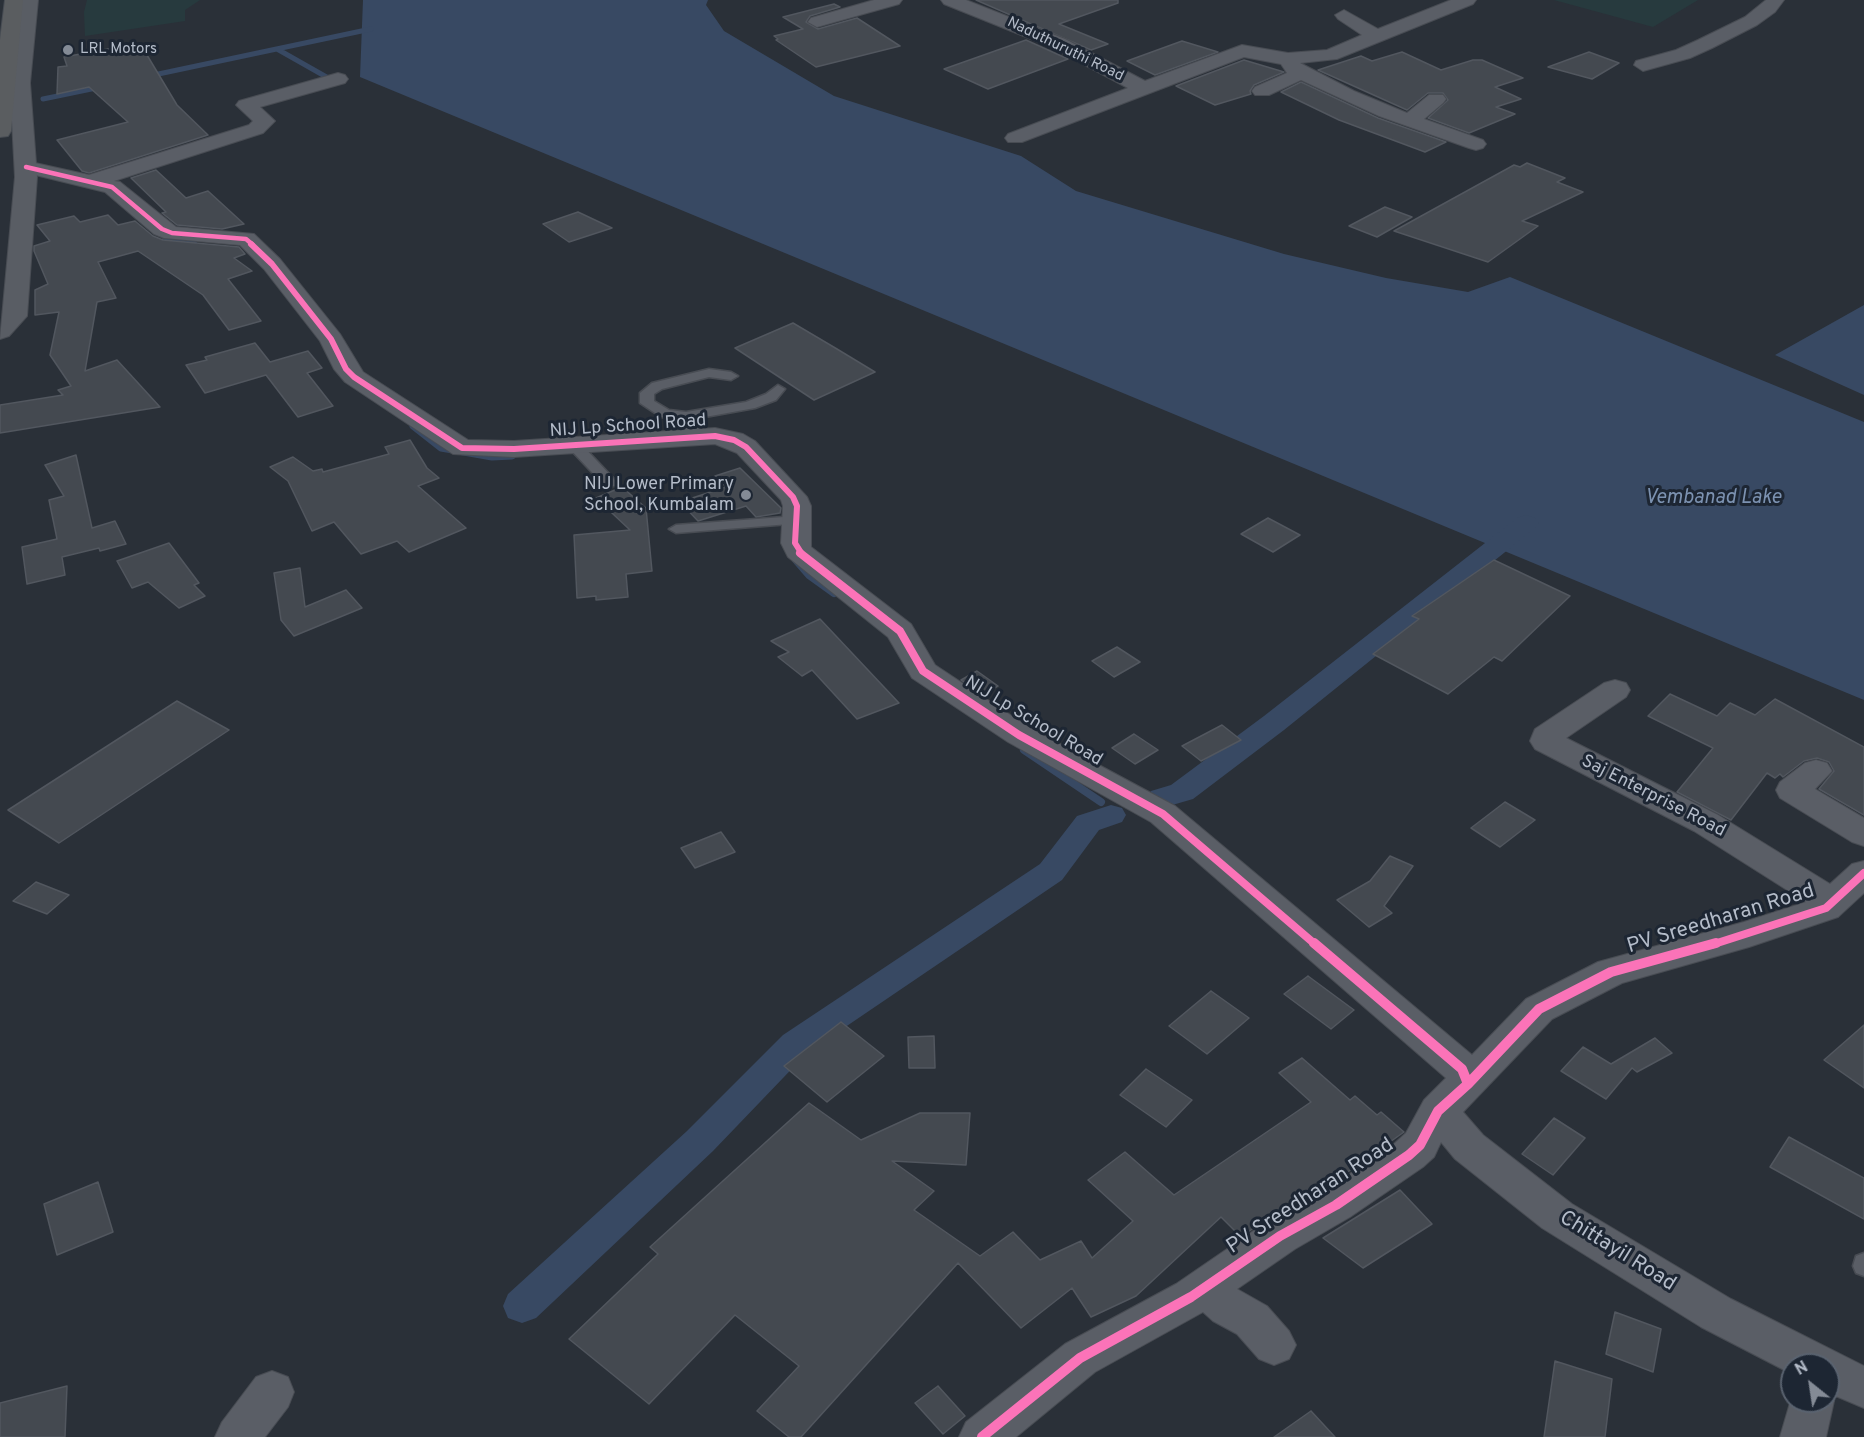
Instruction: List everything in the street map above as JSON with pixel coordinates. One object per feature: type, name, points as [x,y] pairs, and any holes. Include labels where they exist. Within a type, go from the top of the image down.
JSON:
[{"type":"highway","points":[[0,131],[14,0]]},
{"type":"street","points":[[0,331],[15,316],[26,167],[20,83],[29,0]]},
{"type":"street","points":[[817,22],[893,0]]},
{"type":"street","name":"Naduthuruthi Road","points":[[950,0],[1058,43],[1145,89]]},
{"type":"street","name":"Naduthuruthi Road","points":[[1015,138],[1242,51],[1288,58],[1330,55],[1374,35],[1467,0]]},
{"type":"street","points":[[1643,65],[1683,54],[1705,44],[1751,21],[1769,8],[1775,0]]},
{"type":"street","points":[[1344,15],[1374,35]]},
{"type":"street","points":[[1288,58],[1295,70],[1386,112],[1476,144]]},
{"type":"street","points":[[1262,91],[1302,73]]},
{"type":"street","points":[[90,182],[256,129],[265,121],[246,105],[338,79]]},
{"type":"street","points":[[1410,120],[1436,99]]},
{"type":"street","name":"NIJ Lp School Road","points":[[26,167],[118,191],[162,229],[172,233],[246,239],[272,264],[331,339],[346,369],[354,377],[381,398],[462,448],[482,450],[574,445],[691,427],[746,447],[793,496],[797,520],[795,543],[798,551],[856,599],[900,631],[923,671],[1019,735],[1163,814],[1462,1069],[1468,1084]]},
{"type":"street","name":"Saj Enterprise Road","points":[[1616,690],[1546,735],[1546,741],[1706,823],[1833,902]]},
{"type":"street","points":[[1798,782],[1864,834]]},
{"type":"street","name":"PV Sreedharan Road","points":[[982,1437],[1080,1358],[1205,1287],[1280,1236],[1336,1205],[1409,1155],[1420,1145],[1438,1111],[1468,1084],[1539,1009],[1611,972],[1749,934],[1826,908],[1864,873]]},
{"type":"street","name":"Chittayil Road","points":[[1438,1111],[1470,1147],[1557,1216],[1716,1313],[1794,1353]]},
{"type":"street","points":[[1205,1287],[1228,1308],[1252,1320],[1274,1345]]},
{"type":"street","points":[[1840,1377],[1864,1388]]},
{"type":"street","points":[[238,1437],[272,1392]]},
{"type":"street","points":[[1803,1437],[1809,1413]]},
{"type":"lane","points":[[731,376],[709,373],[657,386],[647,393],[647,403],[691,427],[714,413],[750,405],[771,397],[778,389]]},
{"type":"lane","points":[[574,445],[610,483]]},
{"type":"lane","points":[[676,529],[797,520]]},
{"type":"green space","points":[[87,0],[200,0],[185,10],[185,21],[85,36],[84,12]]},
{"type":"green space","points":[[1554,0],[1698,0],[1653,27]]},
{"type":"water","name":"Vembanad Lake","points":[[363,0],[708,0],[706,5],[724,31],[834,96],[1021,156],[1076,191],[1284,254],[1386,278],[1468,292],[1510,277],[1864,422],[1864,700],[360,77]]},
{"type":"water","points":[[1864,305],[1864,395],[1775,355]]},
{"type":"building","points":[[976,0],[1118,0],[1118,3],[1059,24],[1108,44],[1091,50]]},
{"type":"building","points":[[834,4],[840,7],[810,16],[806,22],[818,29],[857,18],[900,46],[816,67],[776,40],[778,39],[774,36],[803,29],[783,17]]},
{"type":"building","points":[[1026,40],[1068,59],[988,89],[944,69]]},
{"type":"building","points":[[1182,41],[1218,52],[1155,75],[1127,61]]},
{"type":"building","points":[[129,45],[141,45],[177,105],[208,135],[89,173],[82,171],[57,140],[128,122],[89,87],[57,94],[58,67],[67,66],[64,57]]},
{"type":"building","points":[[1402,52],[1441,70],[1473,60],[1482,60],[1523,78],[1495,87],[1521,99],[1496,107],[1515,114],[1469,133],[1428,118],[1448,100],[1443,93],[1428,93],[1407,110],[1318,70],[1361,56],[1372,61]]},
{"type":"building","points":[[1589,52],[1619,63],[1592,79],[1548,67]]},
{"type":"building","points":[[1244,60],[1284,72],[1254,85],[1250,91],[1251,94],[1215,105],[1176,86]]},
{"type":"building","points":[[1301,82],[1378,118],[1446,142],[1425,152],[1339,120],[1281,92]]},
{"type":"building","points":[[1527,163],[1565,178],[1557,182],[1583,192],[1522,221],[1538,226],[1488,262],[1394,231],[1514,165],[1520,167]]},
{"type":"building","points":[[156,170],[186,198],[208,191],[244,224],[222,229],[177,225],[162,213],[166,212],[131,178]]},
{"type":"building","points":[[1385,207],[1412,217],[1377,237],[1349,226]]},
{"type":"building","points":[[578,212],[612,228],[569,242],[543,224]]},
{"type":"building","points":[[108,215],[118,225],[135,221],[153,236],[163,240],[239,247],[245,254],[234,258],[252,271],[228,279],[261,321],[229,330],[203,295],[138,251],[98,262],[116,298],[97,302],[85,371],[117,360],[160,407],[0,433],[0,405],[63,395],[58,390],[71,386],[50,355],[59,312],[35,315],[35,290],[48,284],[34,246],[50,241],[37,225],[74,216],[80,222]]},
{"type":"building","points":[[793,323],[875,372],[814,400],[735,348]]},
{"type":"building","points":[[255,343],[270,362],[308,351],[322,368],[307,373],[333,406],[298,417],[266,375],[205,393],[186,365],[207,360],[205,357]]},
{"type":"building","points":[[410,440],[427,468],[439,478],[418,486],[466,528],[409,552],[397,541],[361,554],[334,522],[312,531],[288,481],[270,467],[293,457],[313,471],[322,469],[323,472],[389,454],[385,447]]},
{"type":"building","points":[[76,455],[92,528],[115,521],[126,544],[62,557],[65,575],[27,584],[22,547],[57,539],[49,500],[64,496],[45,465]]},
{"type":"building","name":"NIJ Lower Primary School, Kumbalam","points":[[740,468],[781,508],[780,513],[756,517],[746,506],[698,521],[680,502],[726,487],[715,476]]},
{"type":"building","points":[[622,487],[646,508],[652,571],[626,574],[628,597],[596,600],[596,596],[577,598],[574,535],[630,530],[596,498]]},
{"type":"building","points":[[1268,518],[1300,535],[1273,552],[1241,534]]},
{"type":"building","points":[[169,543],[199,583],[194,585],[205,596],[179,608],[148,582],[132,588],[117,561]]},
{"type":"building","points":[[1494,560],[1570,596],[1502,661],[1494,657],[1448,694],[1373,654],[1419,619],[1412,616]]},
{"type":"building","points":[[300,568],[305,607],[346,590],[362,608],[294,636],[281,620],[274,573]]},
{"type":"building","points":[[820,619],[899,703],[857,719],[812,670],[802,676],[778,657],[789,652],[771,641]]},
{"type":"building","points":[[1117,647],[1140,662],[1114,677],[1092,661]]},
{"type":"building","points":[[977,671],[998,686],[983,694],[961,680]]},
{"type":"building","points":[[1670,694],[1717,716],[1730,703],[1755,715],[1775,699],[1864,747],[1864,815],[1819,789],[1834,771],[1829,762],[1817,758],[1804,761],[1783,777],[1780,774],[1775,778],[1767,773],[1731,820],[1677,792],[1713,748],[1648,716]]},
{"type":"building","points":[[177,701],[229,730],[59,843],[8,810]]},
{"type":"building","points":[[1222,725],[1241,740],[1201,761],[1182,746]]},
{"type":"building","points":[[1134,734],[1158,750],[1135,764],[1112,748]]},
{"type":"building","points":[[1505,802],[1535,820],[1500,847],[1471,828]]},
{"type":"building","points":[[721,832],[735,852],[695,868],[681,848]]},
{"type":"building","points":[[1390,856],[1413,866],[1384,906],[1392,913],[1369,927],[1337,900],[1370,881]]},
{"type":"building","points":[[36,882],[69,895],[47,914],[13,901]]},
{"type":"building","points":[[1308,976],[1354,1010],[1331,1029],[1284,994]]},
{"type":"building","points":[[1211,991],[1249,1018],[1207,1054],[1169,1026]]},
{"type":"building","points":[[841,1022],[884,1056],[827,1102],[784,1066]]},
{"type":"building","points":[[1864,1025],[1864,1088],[1824,1060]]},
{"type":"building","points":[[934,1036],[935,1068],[909,1068],[908,1037]]},
{"type":"building","points":[[1655,1038],[1672,1053],[1637,1072],[1632,1068],[1606,1099],[1561,1071],[1583,1047],[1611,1064]]},
{"type":"building","points":[[1302,1058],[1350,1100],[1355,1096],[1377,1115],[1381,1112],[1404,1132],[1321,1191],[1285,1210],[1282,1208],[1241,1237],[1221,1217],[1136,1296],[1091,1317],[1072,1288],[1021,1328],[958,1263],[801,1437],[789,1437],[757,1411],[799,1366],[735,1315],[649,1404],[569,1339],[658,1254],[650,1247],[809,1103],[861,1140],[920,1113],[970,1113],[966,1165],[892,1161],[934,1191],[914,1210],[980,1256],[1013,1232],[1040,1260],[1081,1241],[1092,1258],[1133,1221],[1088,1180],[1125,1152],[1174,1195],[1311,1102],[1279,1073]]},
{"type":"building","points":[[1146,1069],[1192,1100],[1166,1127],[1120,1095]]},
{"type":"building","points":[[1554,1118],[1585,1138],[1553,1175],[1522,1154]]},
{"type":"building","points":[[1789,1137],[1864,1178],[1864,1219],[1770,1167]]},
{"type":"building","points":[[98,1182],[113,1232],[57,1255],[44,1204]]},
{"type":"building","points":[[1400,1190],[1432,1224],[1363,1268],[1323,1238]]},
{"type":"building","points":[[1615,1312],[1661,1329],[1653,1372],[1606,1354]]},
{"type":"building","points":[[1555,1361],[1612,1379],[1605,1437],[1544,1437]]},
{"type":"building","points":[[67,1386],[65,1437],[0,1437],[0,1403]]},
{"type":"building","points":[[938,1386],[965,1416],[943,1434],[915,1403]]},
{"type":"building","points":[[1311,1411],[1335,1437],[1274,1437]]},
{"type":"waterway","points":[[149,76],[371,29]]},
{"type":"waterway","points":[[277,49],[330,79],[325,80]]},
{"type":"waterway","points":[[43,99],[101,87]]},
{"type":"waterway","points":[[165,232],[161,234],[167,240],[195,241]]},
{"type":"waterway","points":[[413,426],[441,448],[492,457],[512,456]]},
{"type":"waterway","points":[[1162,798],[1182,792],[1274,723],[1526,523]]},
{"type":"waterway","points":[[796,560],[809,575],[834,593]]},
{"type":"waterway","points":[[1024,750],[1101,802]]},
{"type":"waterway","points":[[522,1306],[700,1141],[795,1044],[973,922],[1051,872],[1088,823],[1111,815]]},
{"type":"cycle path","points":[[26,167],[112,187],[162,229],[172,233],[246,239],[272,264],[331,339],[346,369],[354,377],[381,397],[462,448],[514,449],[715,436],[734,440],[746,447],[793,497],[797,506],[795,543],[798,551],[856,599],[900,631],[923,671],[1019,735],[1163,814],[1462,1069],[1468,1084]]},
{"type":"cycle path","points":[[982,1437],[1080,1358],[1191,1297],[1280,1236],[1336,1205],[1409,1155],[1420,1145],[1438,1111],[1468,1084],[1539,1009],[1611,972],[1749,934],[1826,908],[1864,873]]},
{"type":"place","name":"LRL Motors","points":[[68,50]]},
{"type":"place","name":"NIJ Lower Primary School, Kumbalam","points":[[746,495]]}]
